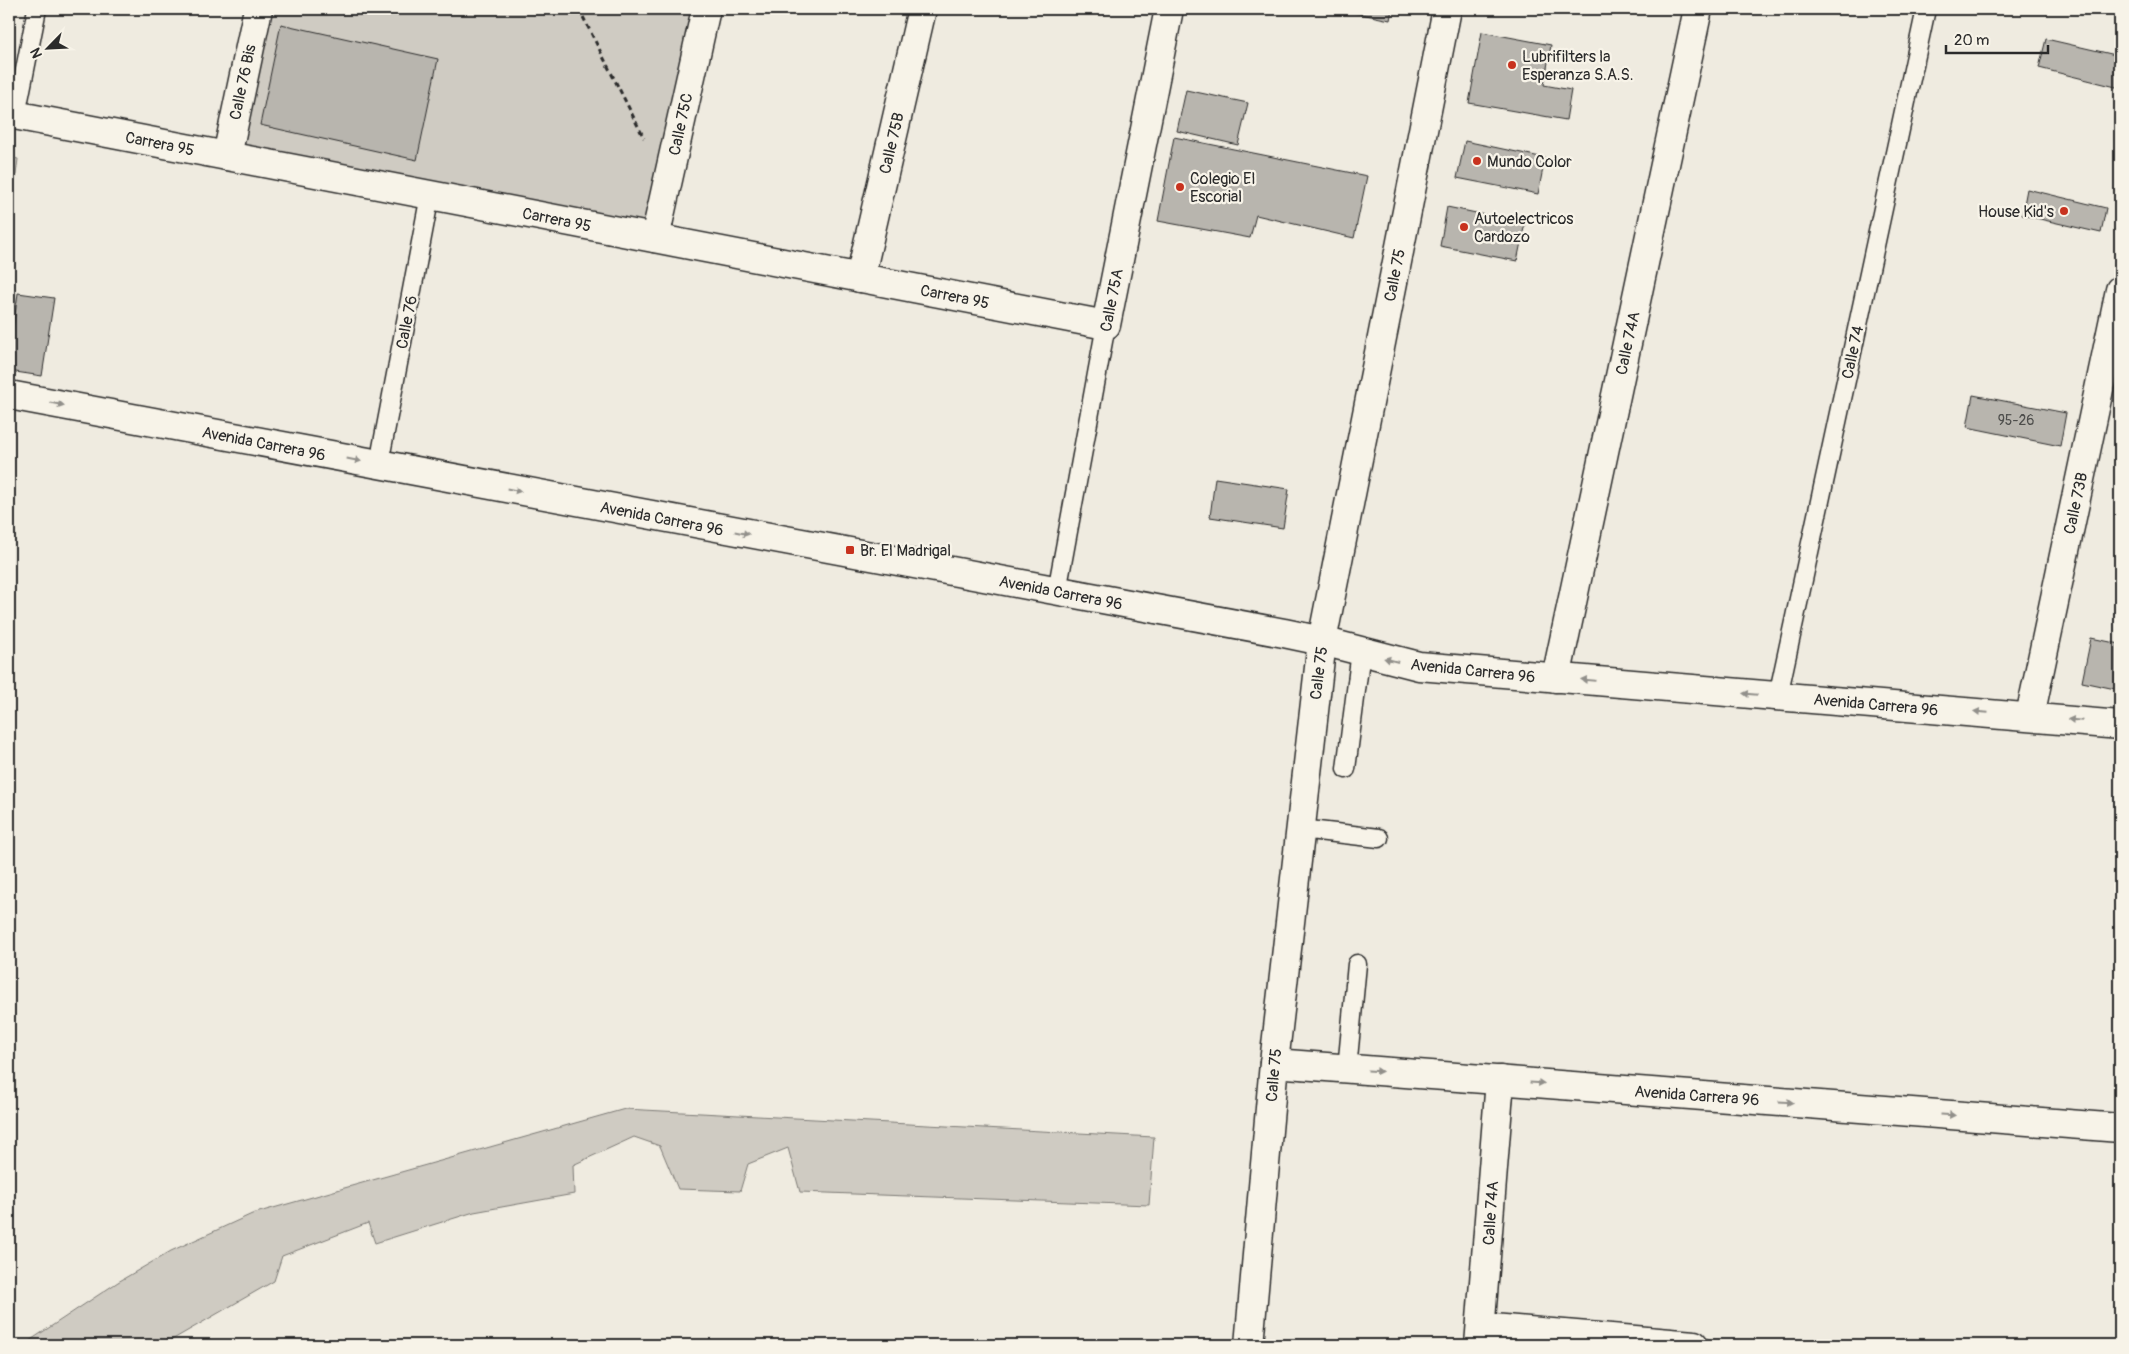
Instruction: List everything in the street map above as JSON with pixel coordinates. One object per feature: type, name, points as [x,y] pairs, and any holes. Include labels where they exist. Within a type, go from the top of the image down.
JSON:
[{"type":"main road","name":"Calle 76 Bis","points":[[227,156],[258,9]]},
{"type":"main road","name":"Calle 75C","points":[[655,238],[706,9]]},
{"type":"main road","name":"Calle 75B","points":[[860,278],[922,9]]},
{"type":"main road","name":"Calle 75A","points":[[1106,325],[1169,9]]},
{"type":"main road","name":"Calle 75","points":[[1249,1345],[1274,1063],[1322,641],[1447,9]]},
{"type":"main road","name":"Calle 74A","points":[[1556,678],[1698,9]]},
{"type":"main road","name":"Carrera 95","points":[[12,115],[1106,325]]},
{"type":"main road","name":"Calle 73B","points":[[2030,716],[2120,290]]},
{"type":"main road","name":"Avenida Carrera 96","points":[[9,395],[1322,641],[1419,666],[2120,725]]},
{"type":"main road","name":"Avenida Carrera 96","points":[[1274,1063],[2120,1128]]},
{"type":"main road","name":"Calle 74A","points":[[1480,1336],[1500,1080]]},
{"type":"main road","points":[[1480,1336],[1694,1345]]},
{"type":"lane","points":[[12,115],[36,9]]},
{"type":"lane","name":"Calle 74","points":[[1778,696],[1926,9]]},
{"type":"lane","name":"Calle 76","points":[[382,448],[430,195]]},
{"type":"lane","name":"Calle 75A","points":[[1057,591],[1106,325]]},
{"type":"lane","points":[[1346,769],[1361,652]]},
{"type":"lane","points":[[1300,829],[1379,838]]},
{"type":"lane","points":[[1347,1069],[1357,964]]},
{"type":"path","points":[[579,9],[645,140]]},
{"type":"shaded area","points":[[258,9],[706,9],[655,238],[227,156]]},
{"type":"shaded area","points":[[9,157],[18,159],[9,230]]},
{"type":"shaded area","points":[[625,1109],[1154,1137],[1149,1205],[800,1192],[788,1148],[748,1164],[740,1191],[678,1189],[660,1146],[634,1137],[573,1165],[574,1194],[474,1212],[375,1243],[368,1223],[282,1256],[274,1281],[163,1345],[23,1345],[118,1282],[171,1251],[252,1214]]},
{"type":"building","points":[[1337,9],[1392,9],[1390,20]]},
{"type":"building","points":[[281,24],[438,59],[417,160],[260,125]]},
{"type":"building","name":"Lubrifilters la Esperanza S.A.S.","points":[[1482,32],[1551,45],[1544,85],[1571,90],[1566,120],[1469,103]]},
{"type":"building","points":[[2046,39],[2120,56],[2120,88],[2039,68]]},
{"type":"building","points":[[1186,90],[1248,103],[1238,145],[1177,131]]},
{"type":"building","name":"Colegio El Escorial","points":[[1174,137],[1367,176],[1354,238],[1256,215],[1250,238],[1158,221]]},
{"type":"building","points":[[1465,141],[1545,158],[1538,194],[1457,178]]},
{"type":"building","name":"House Kid's","points":[[2027,189],[2106,208],[2101,233],[2022,215]]},
{"type":"building","points":[[1447,207],[1525,223],[1517,261],[1440,246]]},
{"type":"building","points":[[18,293],[54,298],[42,376],[9,371],[9,357]]},
{"type":"building","points":[[1973,395],[2066,413],[2060,446],[1967,427]]},
{"type":"building","points":[[1215,478],[1289,489],[1283,528],[1210,517]]},
{"type":"building","points":[[2091,638],[2120,644],[2120,690],[2082,682]]},
{"type":"place","name":"Lubrifilters la Esperanza S.A.S.","points":[[1512,65]]},
{"type":"place","name":"Mundo Color","points":[[1477,161]]},
{"type":"place","name":"Colegio El Escorial","points":[[1180,187]]},
{"type":"place","name":"House Kid's","points":[[2064,211]]},
{"type":"place","name":"Autoelectricos Cardozo","points":[[1464,227]]},
{"type":"place","name":"Br. El Madrigal","points":[[850,550]]}]
